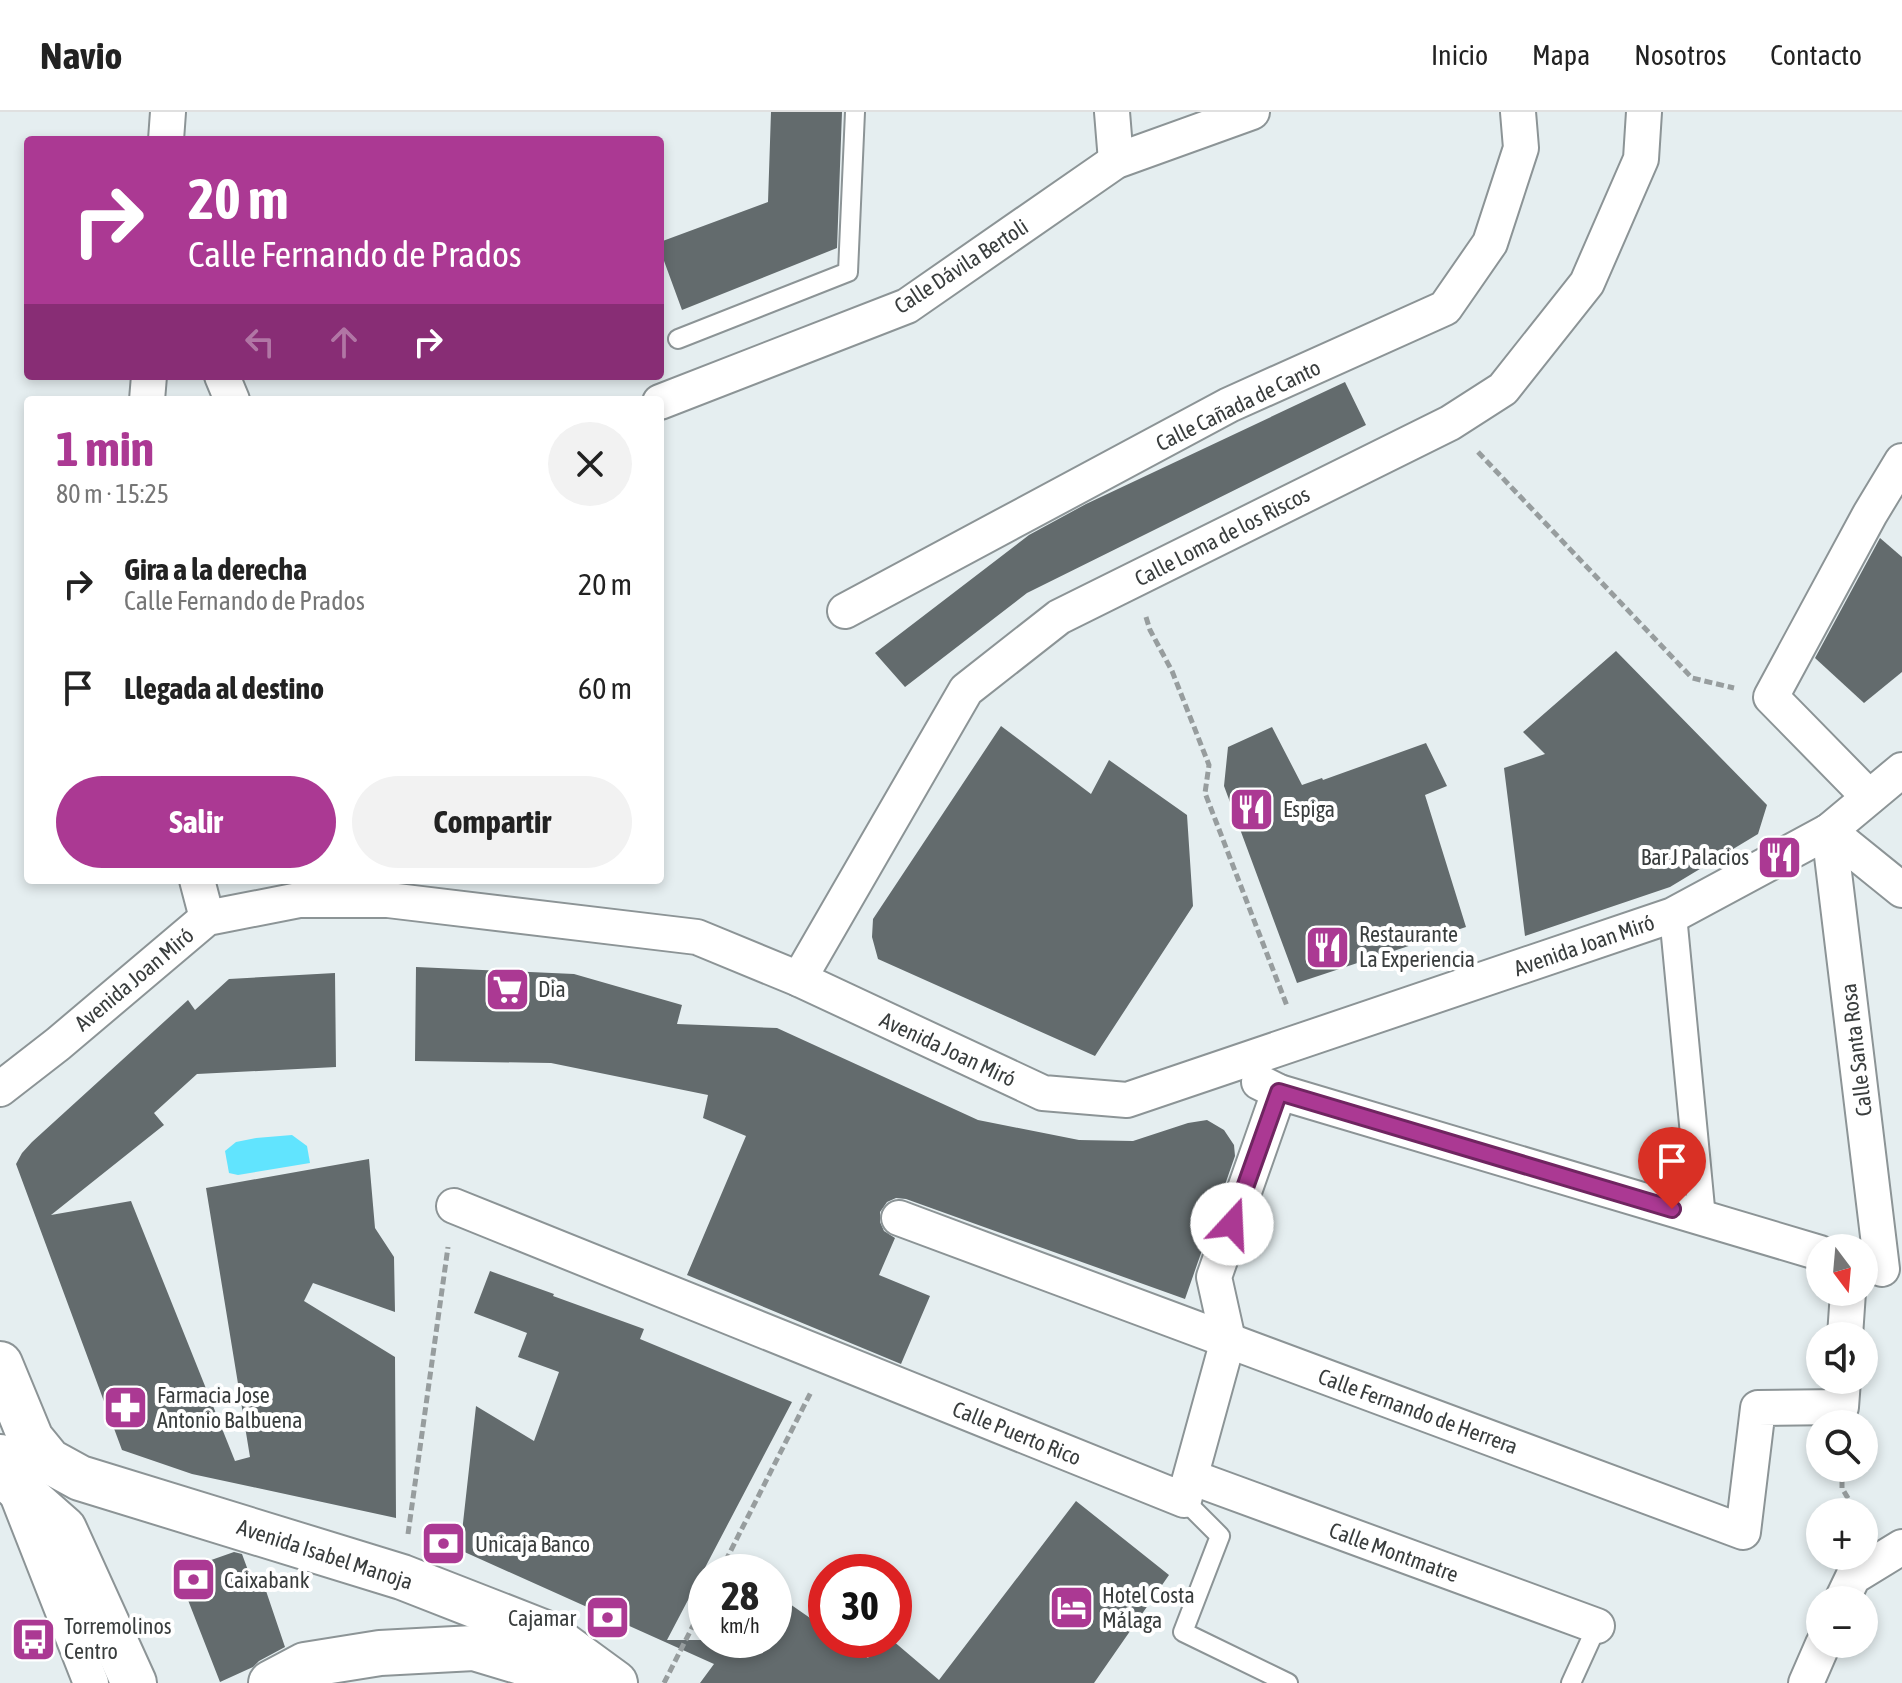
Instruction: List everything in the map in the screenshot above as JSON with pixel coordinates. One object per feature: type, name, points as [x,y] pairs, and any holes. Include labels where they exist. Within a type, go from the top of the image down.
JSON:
[{"type":"main road","points":[[0,1364],[14,1460],[64,1529],[134,1683]]},
{"type":"main road","name":"Avenida Isabel Manoja","points":[[14,1460],[49,1461],[80,1478],[402,1577],[548,1634],[615,1683]]},
{"type":"main road","points":[[271,1683],[305,1665],[380,1653],[474,1648],[583,1683]]},
{"type":"street","points":[[1112,112],[1116,161]]},
{"type":"street","name":"Calle Dávila Bertoli","points":[[664,400],[907,306],[1116,161],[1252,112]]},
{"type":"street","name":"Calle Cañada de Canto","points":[[845,611],[1229,405],[1445,308],[1490,243],[1521,148],[1518,112]]},
{"type":"street","name":"Calle Loma de los Riscos","points":[[799,979],[966,690],[1059,617],[1450,423],[1503,389],[1587,283],[1641,159],[1644,112]]},
{"type":"street","points":[[1869,797],[1771,697],[1902,461]]},
{"type":"street","name":"Avenida Joan Miró","points":[[0,1089],[207,918],[299,900],[388,900],[697,937],[799,979],[1043,1093],[1127,1100],[1673,915],[1829,831],[1902,770]]},
{"type":"street","points":[[1829,831],[1902,890]]},
{"type":"street","name":"Calle Santa Rosa","points":[[1829,831],[1883,1270]]},
{"type":"street","points":[[198,884],[207,918]]},
{"type":"street","points":[[1673,915],[1702,1218]]},
{"type":"street","points":[[1226,1066],[1279,1092],[1806,1249]]},
{"type":"street","points":[[1187,1488],[1228,1340],[1214,1277],[1279,1092]]},
{"type":"street","name":"Calle Puerto Rico","points":[[454,1206],[829,1357],[1187,1488]]},
{"type":"street","name":"Calle Fernando de Herrera","points":[[899,1218],[1743,1532],[1758,1408],[1836,1394]]},
{"type":"street","points":[[14,1460],[91,1683]]},
{"type":"street","name":"Calle Montmatre","points":[[1187,1488],[1597,1626]]},
{"type":"street","points":[[1849,1586],[1853,1577],[1902,1547]]},
{"type":"street","points":[[1806,1683],[1817,1658]]},
{"type":"lane","points":[[678,339],[848,272],[855,112]]},
{"type":"lane","points":[[1187,1488],[1220,1536],[1183,1632],[1288,1683]]},
{"type":"lane","points":[[1571,1683],[1597,1626]]},
{"type":"path","points":[[1450,423],[1692,678],[1771,697]]},
{"type":"path","points":[[1150,630],[1172,671],[1209,765],[1205,793],[1300,1041]]},
{"type":"path","points":[[402,1577],[454,1206]]},
{"type":"path","points":[[729,1554],[829,1357]]},
{"type":"path","points":[[664,1683],[688,1636]]},
{"type":"water","points":[[292,1135],[307,1146],[310,1163],[238,1175],[229,1173],[225,1151],[236,1142]]},
{"type":"building","points":[[771,112],[842,112],[837,248],[682,310],[664,261],[664,241],[768,202]]},
{"type":"building","points":[[1345,382],[1366,425],[1027,593],[905,687],[875,653],[1029,535],[1086,504]]},
{"type":"building","points":[[1880,538],[1902,557],[1902,672],[1864,703],[1815,658]]},
{"type":"building","points":[[1616,651],[1767,805],[1758,834],[1670,887],[1525,936],[1504,768],[1545,754],[1523,732]]},
{"type":"building","points":[[1001,726],[1091,794],[1109,760],[1187,815],[1193,906],[1095,1056],[878,959],[872,937],[873,919]]},
{"type":"building","points":[[1272,727],[1302,785],[1426,743],[1447,786],[1425,795],[1466,927],[1297,983],[1224,786],[1228,747]]},
{"type":"building","points":[[416,967],[574,974],[682,1005],[677,1024],[777,1028],[978,1120],[1079,1140],[1133,1141],[1207,1120],[1224,1130],[1234,1145],[1235,1156],[1185,1299],[906,1199],[896,1198],[887,1202],[880,1212],[880,1222],[884,1231],[895,1238],[879,1275],[930,1296],[901,1364],[687,1275],[746,1136],[703,1118],[708,1095],[551,1063],[415,1061]]},
{"type":"building","points":[[335,973],[336,1067],[197,1074],[154,1113],[164,1125],[51,1215],[131,1201],[235,1461],[250,1457],[206,1188],[369,1159],[375,1228],[394,1257],[395,1312],[313,1283],[304,1301],[395,1357],[396,1518],[192,1474],[122,1450],[16,1164],[32,1142],[188,1000],[195,1010],[229,979]]},
{"type":"building","points":[[490,1271],[644,1329],[640,1339],[792,1402],[712,1554],[688,1554],[688,1600],[667,1640],[688,1640],[688,1652],[460,1550],[476,1406],[534,1441],[559,1372],[518,1357],[527,1333],[474,1313]]},
{"type":"building","points":[[1076,1501],[1169,1575],[1094,1683],[700,1683],[714,1664],[701,1658],[792,1658],[792,1605],[808,1617],[808,1658],[912,1657],[939,1680]]},
{"type":"building","points":[[234,1552],[242,1554],[253,1584],[263,1582],[285,1647],[253,1667],[220,1682],[177,1572]]},
{"type":"place","name":"Espiga","points":[[1252,809]]},
{"type":"place","name":"Bar J Palacios","points":[[1780,857]]},
{"type":"place","name":"Restaurante La Experiencia","points":[[1328,947]]},
{"type":"place","name":"Dia","points":[[507,989]]},
{"type":"place","name":"Farmacia Jose Antonio Balbuena","points":[[126,1408]]},
{"type":"place","name":"Unicaja Banco","points":[[444,1544]]},
{"type":"place","name":"Caixabank","points":[[193,1580]]},
{"type":"place","name":"Hotel Costa Málaga","points":[[1071,1608]]},
{"type":"place","name":"Cajamar","points":[[607,1618]]},
{"type":"place","name":"Torremolinos Centro","points":[[33,1639]]},
{"type":"route","points":[[1232,1224],[1279,1092],[1672,1209]]}]
